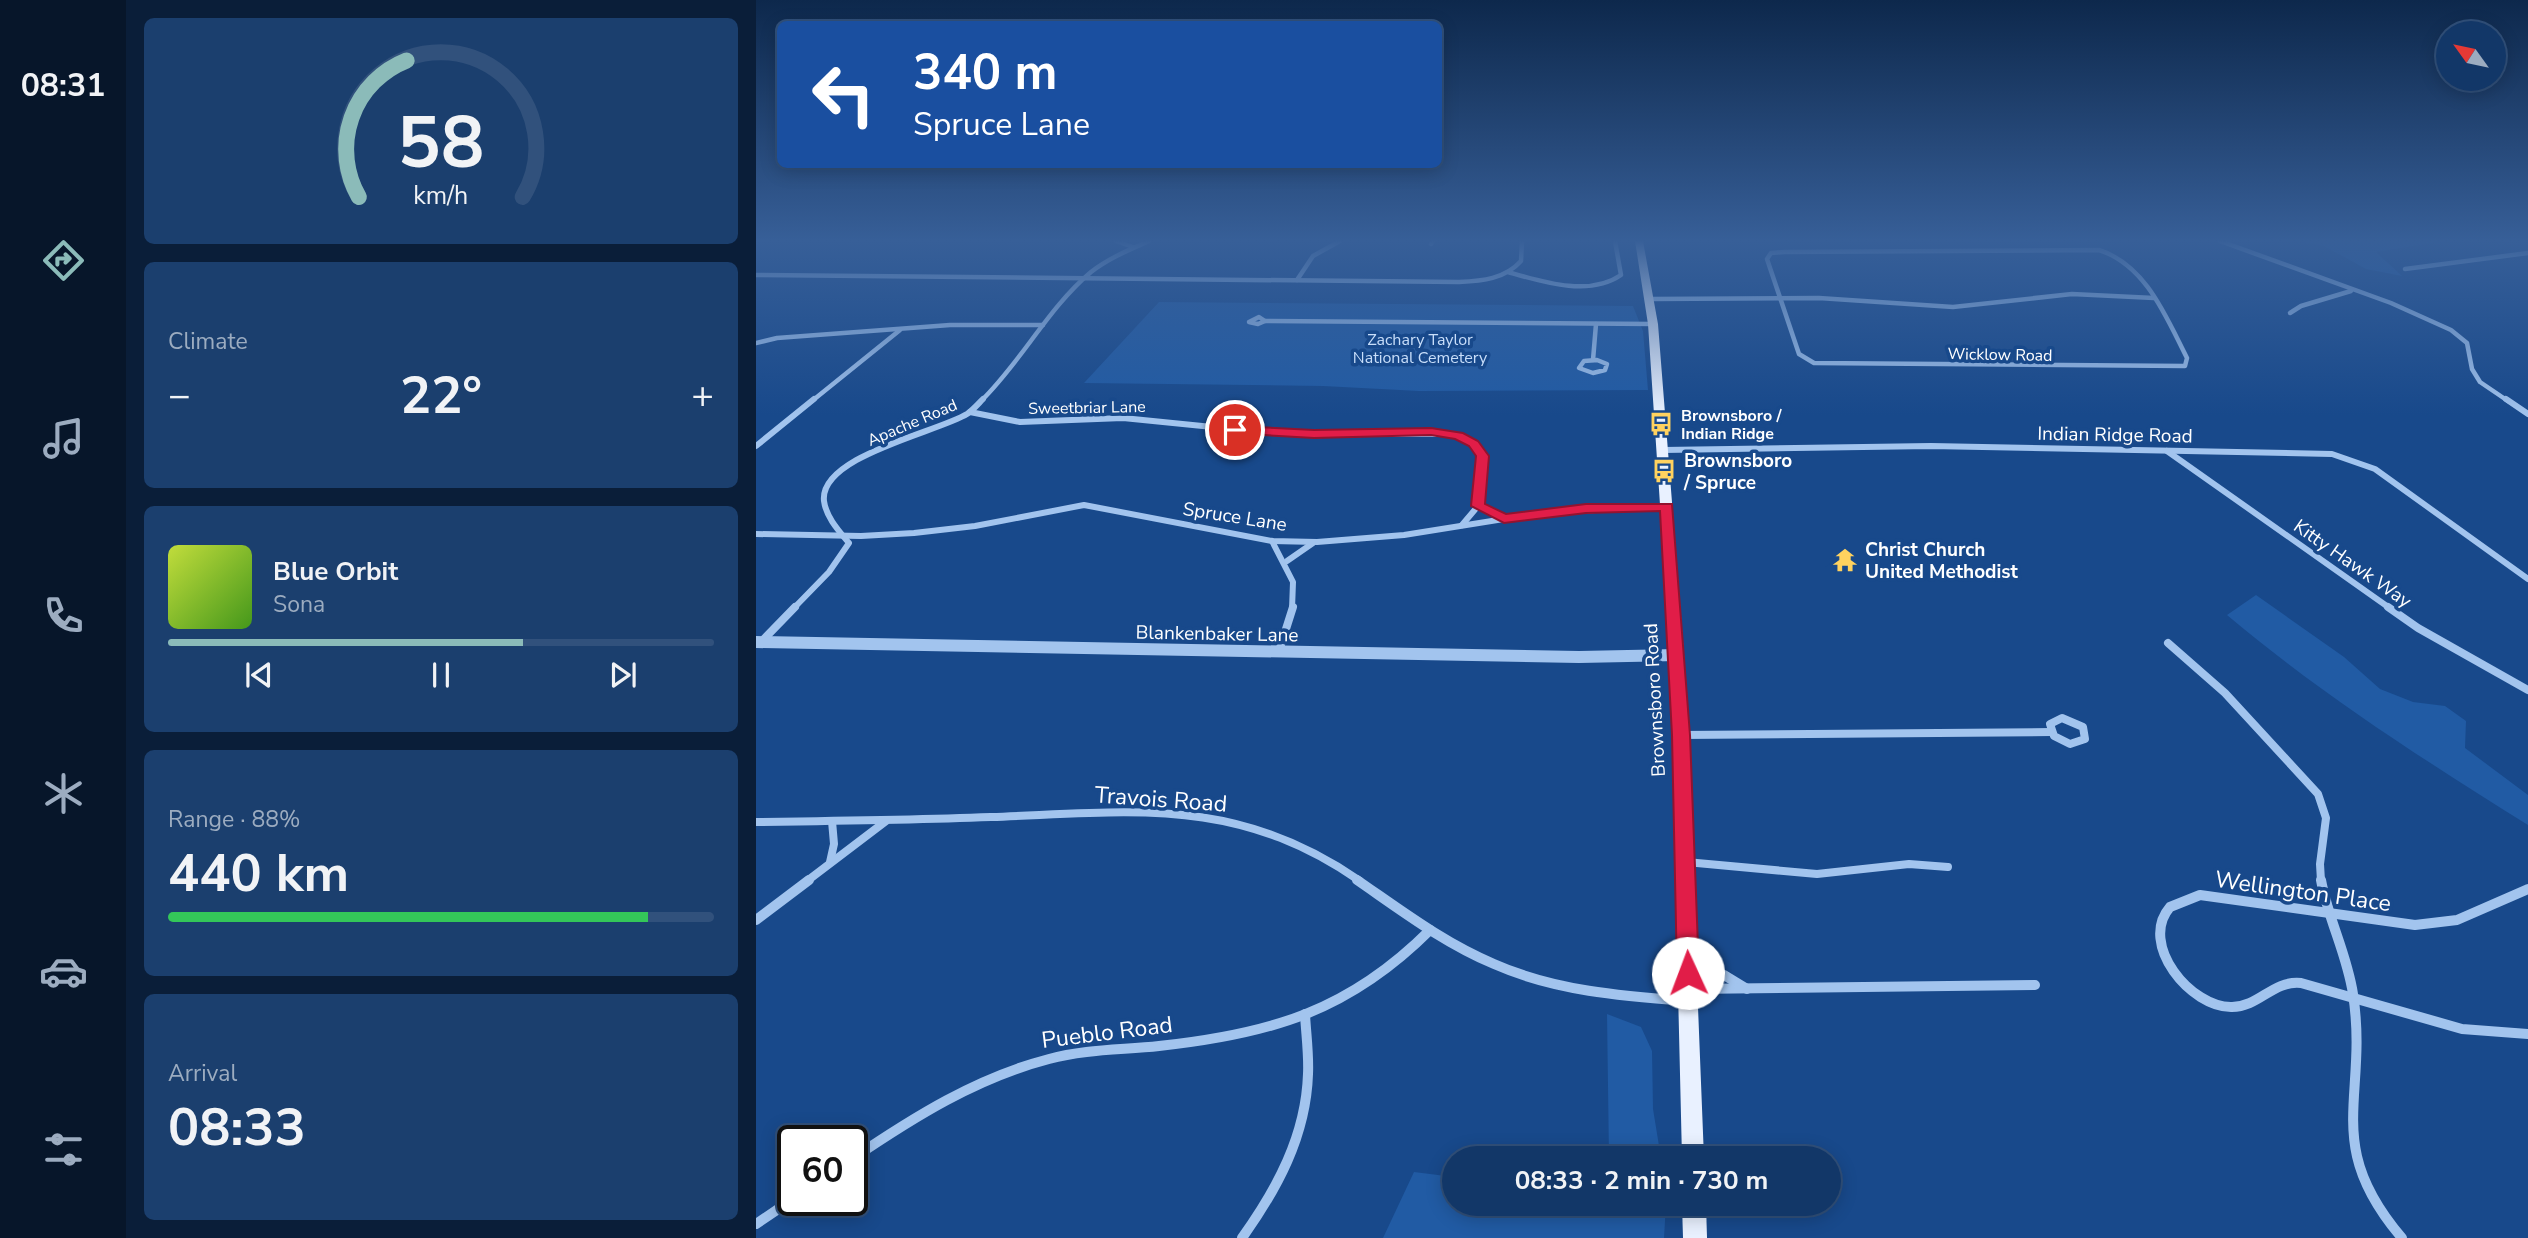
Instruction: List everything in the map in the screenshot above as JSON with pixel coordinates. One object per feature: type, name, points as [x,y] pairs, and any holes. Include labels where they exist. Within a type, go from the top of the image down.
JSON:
[{"type":"main road","name":"Brownsboro Road","points":[[1650,299],[1677,655],[1693,1146]]},
{"type":"main road","points":[[1694,1216],[1695,1238]]},
{"type":"street","name":"Apache Road","points":[[842,534],[834,526],[824,497],[831,481],[879,450],[970,412],[1025,351],[1055,306],[1063,299]]},
{"type":"street","points":[[1650,299],[1780,299],[1960,307],[2031,299]]},
{"type":"street","name":"Wicklow Road","points":[[1780,299],[1799,354],[1814,363],[2162,368],[2185,366],[2187,358],[2154,299]]},
{"type":"street","points":[[2290,313],[2301,306],[2325,299]]},
{"type":"street","points":[[2373,299],[2418,315],[2460,335],[2469,348],[2472,369],[2480,382],[2528,414]]},
{"type":"street","points":[[1265,321],[1653,324]]},
{"type":"street","points":[[1593,360],[1597,324]]},
{"type":"street","points":[[756,343],[785,337],[871,333],[950,325],[1043,325]]},
{"type":"street","points":[[756,446],[798,415],[879,344],[901,329]]},
{"type":"street","points":[[871,333],[879,344]]},
{"type":"street","points":[[1593,360],[1604,362],[1606,368],[1593,373],[1579,369],[1581,363],[1593,360]]},
{"type":"street","name":"Sweetbriar Lane","points":[[970,412],[1028,422],[1123,418],[1273,433],[1445,433],[1469,440],[1480,450],[1483,461],[1478,506]]},
{"type":"street","name":"Indian Ridge Road","points":[[1663,450],[1931,446],[2326,453],[2355,460],[2375,470],[2528,579]]},
{"type":"street","name":"Kitty Hawk Way","points":[[2166,451],[2399,615],[2528,690]]},
{"type":"street","name":"Spruce Lane","points":[[756,534],[861,536],[946,530],[1084,505],[1272,541],[1317,542],[1405,535],[1586,508],[1667,507]]},
{"type":"street","points":[[1461,526],[1478,506],[1504,519]]},
{"type":"street","points":[[758,644],[841,558],[849,543],[842,534]]},
{"type":"street","points":[[1272,541],[1287,561],[1296,597],[1279,651]]},
{"type":"street","points":[[1287,561],[1294,554],[1317,542]]},
{"type":"street","points":[[2168,643],[2225,693],[2318,794],[2328,822],[2320,871],[2353,996],[2357,1048],[2354,1151],[2369,1193],[2402,1238]]},
{"type":"street","name":"Blankenbaker Lane","points":[[758,644],[1649,658],[1677,655]]},
{"type":"street","points":[[1681,735],[2051,732]]},
{"type":"street","name":"Travois Road","points":[[756,822],[1135,813],[1226,821],[1263,830],[1306,848],[1430,930],[1502,970],[1543,984],[1600,994],[1688,988]]},
{"type":"street","points":[[830,862],[834,844],[832,821]]},
{"type":"street","points":[[756,920],[886,821]]},
{"type":"street","points":[[1685,862],[1732,864],[1817,874],[1909,864],[1948,867]]},
{"type":"street","name":"Wellington Place","points":[[2528,888],[2467,916],[2430,925],[2392,923],[2200,895],[2183,899],[2170,907],[2163,918],[2161,932],[2165,949],[2175,970],[2190,988],[2215,1004],[2240,1007],[2251,1004],[2278,984],[2290,981],[2309,983],[2484,1032],[2528,1034]]},
{"type":"street","name":"Pueblo Road","points":[[868,1148],[930,1107],[1010,1069],[1052,1057],[1097,1050],[1210,1040],[1305,1014],[1374,981],[1430,930]]},
{"type":"street","points":[[1688,988],[1724,975],[1747,989]]},
{"type":"street","points":[[1688,988],[2035,985]]},
{"type":"street","points":[[1242,1238],[1280,1182],[1304,1115],[1308,1078],[1305,1014]]},
{"type":"street","points":[[756,1224],[777,1210]]},
{"type":"green space","name":"Zachary Taylor National Cemetery","points":[[1159,302],[1633,306],[1643,331],[1648,390],[1419,391],[1323,386],[1084,383]]},
{"type":"green space","points":[[2256,595],[2344,657],[2380,689],[2413,702],[2445,706],[2466,721],[2465,748],[2528,795],[2528,825],[2336,699],[2227,615]]},
{"type":"green space","points":[[1607,1014],[1641,1027],[1652,1051],[1653,1109],[1659,1146],[1609,1146]]},
{"type":"green space","points":[[1414,1172],[1442,1176],[1442,1216],[1665,1216],[1664,1238],[1383,1238]]},
{"type":"place","name":"Brownsboro / Indian Ridge","points":[[1661,424]]},
{"type":"place","name":"Brownsboro / Spruce","points":[[1664,471]]},
{"type":"place","name":"Christ Church United Methodist","points":[[1845,560]]},
{"type":"route","points":[[1235,430],[1314,434],[1431,432],[1458,436],[1474,443],[1483,456],[1478,506],[1504,519],[1586,508],[1667,507],[1681,735],[1688,973]]}]
